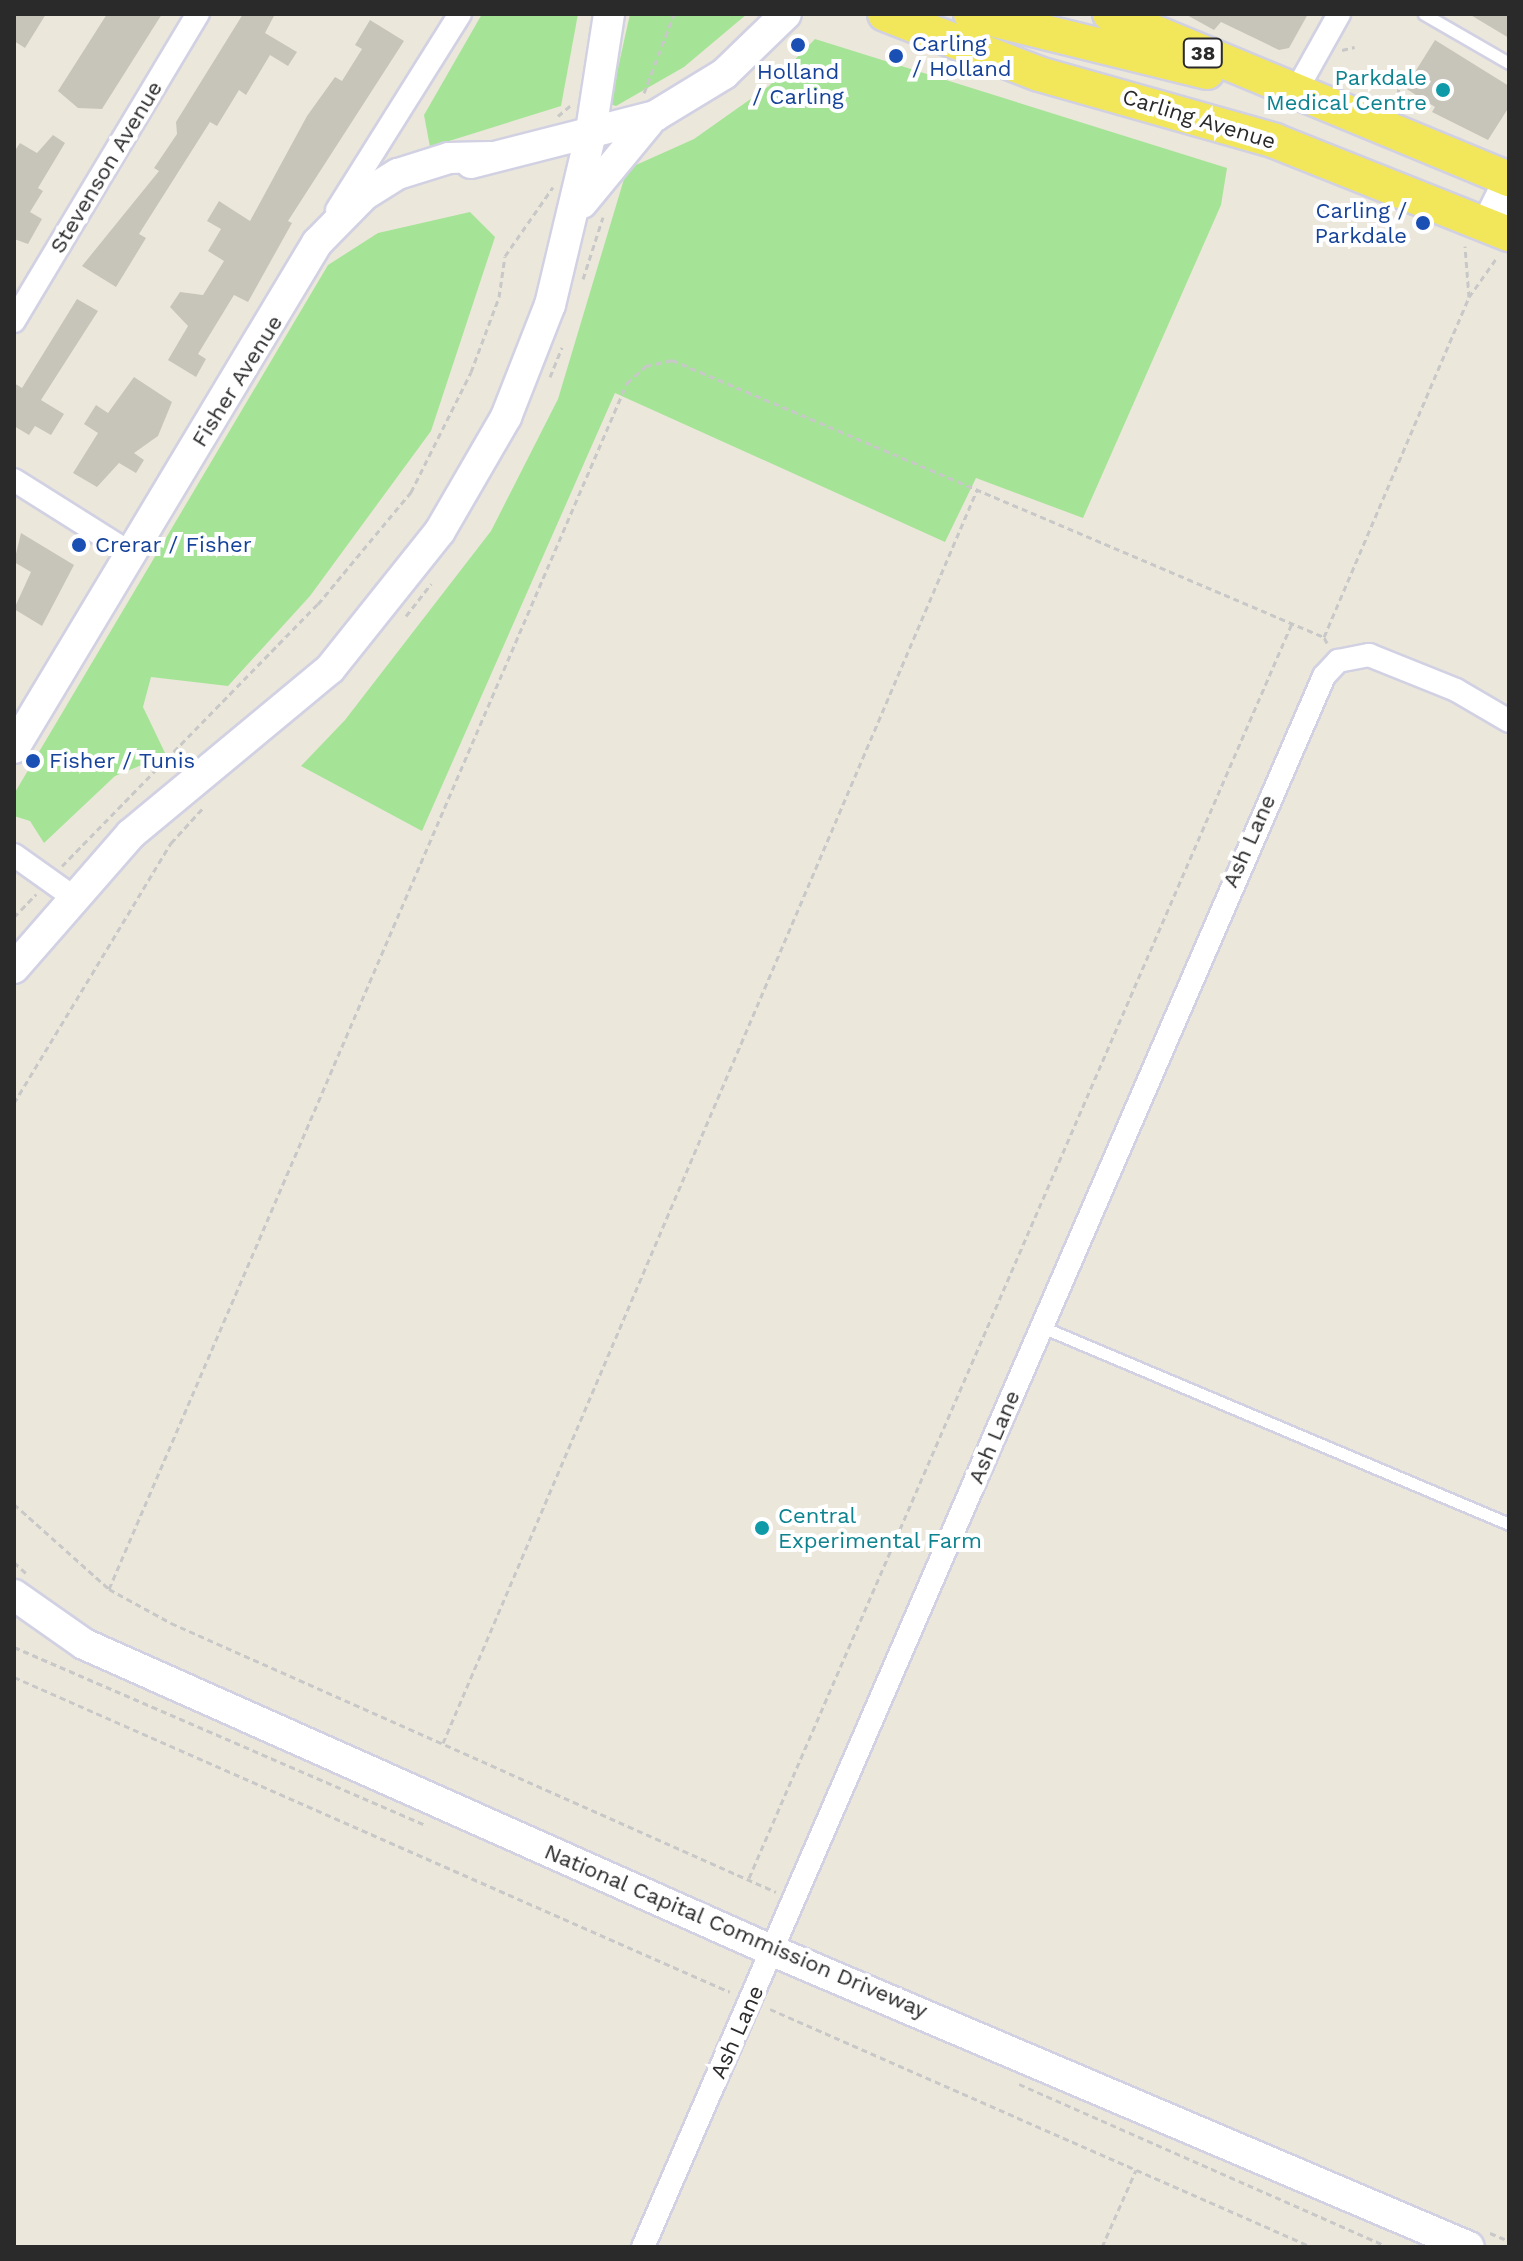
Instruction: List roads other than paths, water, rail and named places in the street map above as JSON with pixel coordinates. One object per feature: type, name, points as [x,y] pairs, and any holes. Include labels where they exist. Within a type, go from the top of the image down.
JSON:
[{"type":"main road","name":"Carling Avenue","points":[[885,14],[1039,74],[1264,137],[1490,236]]},
{"type":"main road","points":[[971,14],[1021,31],[1296,91]]},
{"type":"main road","name":"38","points":[[1110,14],[1509,180]]},
{"type":"street","name":"Stevenson Avenue","points":[[14,321],[198,14]]},
{"type":"street","name":"Fisher Avenue","points":[[14,748],[284,304],[317,243],[460,14]]},
{"type":"street","points":[[317,243],[364,195],[398,174],[449,158],[490,157],[590,137],[724,74],[786,14]]},
{"type":"street","points":[[1296,91],[1339,14]]},
{"type":"street","points":[[14,968],[73,897],[184,786],[330,669],[389,601],[440,531],[506,417],[550,305],[590,137],[610,18]]},
{"type":"street","points":[[571,219],[648,108]]},
{"type":"street","points":[[284,304],[332,246],[372,211],[490,157]]},
{"type":"street","points":[[1490,236],[1509,180]]},
{"type":"street","points":[[14,480],[130,553]]},
{"type":"street","name":"Ash Lane","points":[[643,2247],[795,1901],[1281,769],[1324,676],[1338,661],[1369,655],[1456,690],[1509,721]]},
{"type":"street","points":[[14,855],[73,897]]},
{"type":"street","name":"National Capital Commission Driveway","points":[[21,1585],[84,1644],[773,1951],[1474,2238]]},
{"type":"lane","points":[[1424,14],[1509,63]]},
{"type":"lane","points":[[1042,1327],[1509,1524]]},
{"type":"place","name":"Holland / Carling","points":[[798,45]]},
{"type":"place","name":"Carling / Holland","points":[[896,56]]},
{"type":"place","name":"Parkdale Medical Centre","points":[[1443,90]]},
{"type":"place","name":"Carling / Parkdale","points":[[1423,223]]},
{"type":"place","name":"Crerar / Fisher","points":[[79,545]]},
{"type":"place","name":"Fisher / Tunis","points":[[33,761]]},
{"type":"place","name":"Central Experimental Farm","points":[[762,1528]]}]
